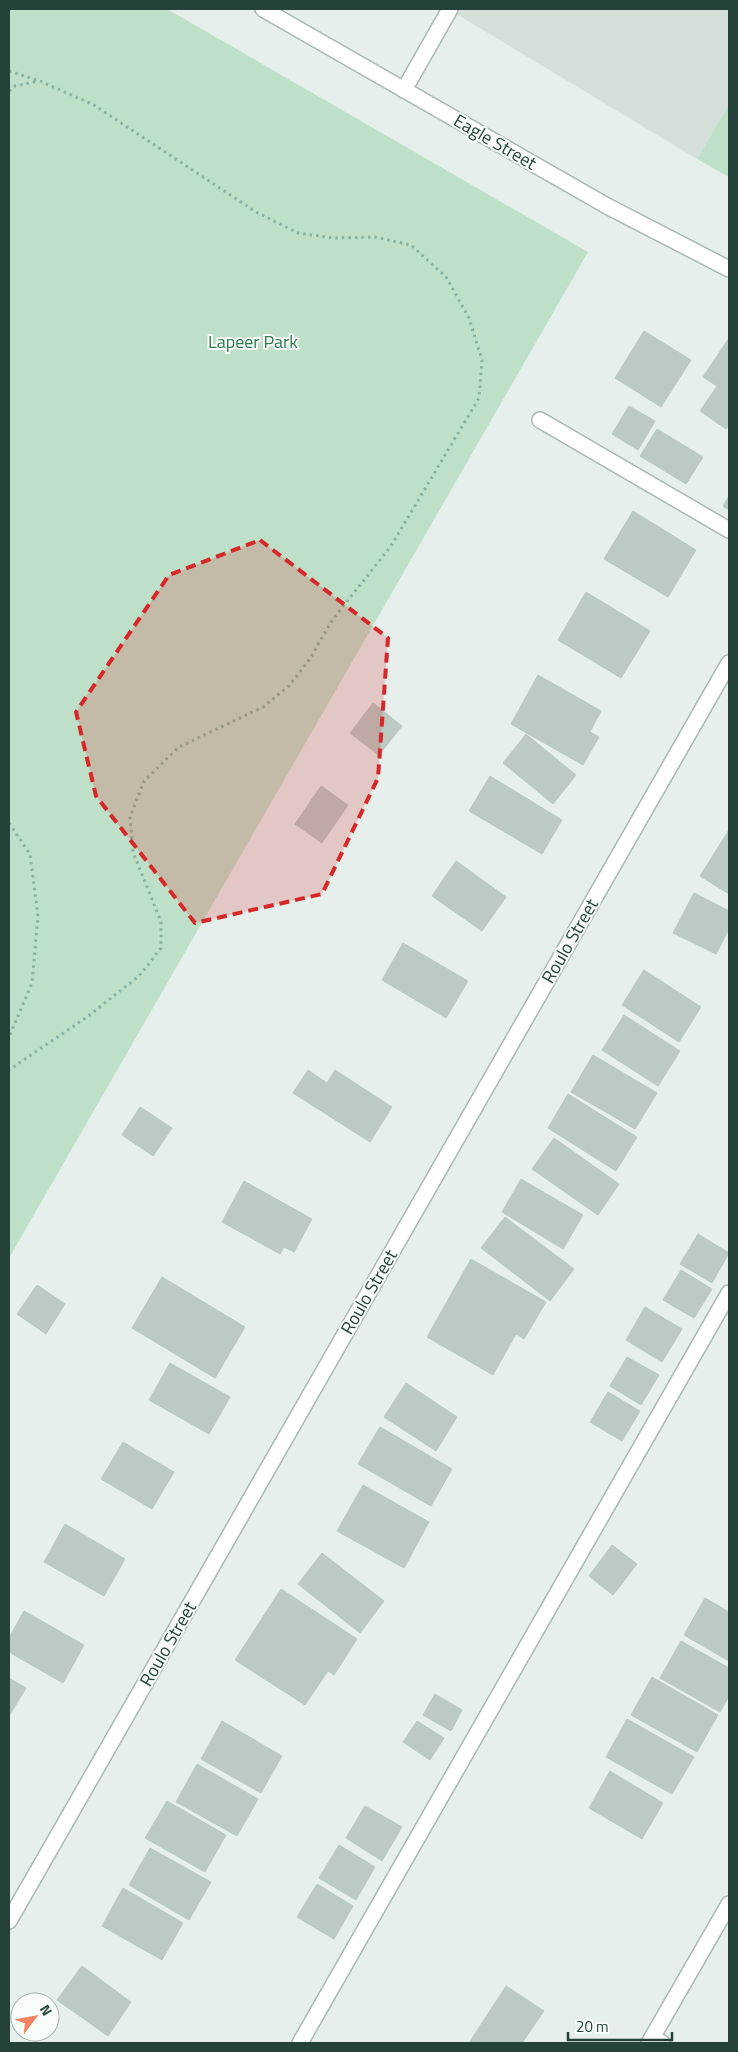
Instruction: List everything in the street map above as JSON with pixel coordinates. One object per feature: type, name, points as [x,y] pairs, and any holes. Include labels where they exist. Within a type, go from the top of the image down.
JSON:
[{"type":"street","name":"Eagle Street","points":[[263,9],[607,206],[729,269]]},
{"type":"street","points":[[404,90],[450,9]]},
{"type":"street","points":[[540,420],[729,530]]},
{"type":"street","name":"Roulo Street","points":[[9,1921],[729,663]]},
{"type":"street","points":[[300,2043],[729,1293]]},
{"type":"street","points":[[655,2042],[729,1904]]},
{"type":"path","points":[[9,71],[40,81],[94,105],[256,212],[298,233],[333,238],[375,237],[411,245],[446,277],[469,318],[482,360],[479,398],[391,546],[333,619],[309,660],[289,686],[262,707],[179,747],[144,781],[130,817],[133,852],[161,922],[161,948],[139,976],[87,1017],[9,1070]]},
{"type":"path","points":[[9,91],[15,86],[40,81]]},
{"type":"path","points":[[9,824],[30,854],[38,916],[32,983],[9,1037]]},
{"type":"highlighted area","points":[[260,540],[388,638],[378,778],[322,894],[195,923],[96,796],[76,712],[169,575]]},
{"type":"shaded area","points":[[448,9],[729,9],[729,104],[697,159]]},
{"type":"green space","name":"Lapeer Park","points":[[9,9],[167,9],[588,252],[9,1258]]},
{"type":"green space","points":[[729,104],[729,177],[697,159]]},
{"type":"building","points":[[644,331],[691,360],[661,407],[615,378]]},
{"type":"building","points":[[729,338],[729,425],[726,429],[700,411],[717,386],[703,377]]},
{"type":"building","points":[[629,406],[655,421],[638,450],[612,434]]},
{"type":"building","points":[[657,429],[703,457],[686,484],[640,456]]},
{"type":"building","points":[[729,496],[729,510],[723,506]]},
{"type":"building","points":[[633,511],[696,550],[668,597],[604,559]]},
{"type":"building","points":[[586,592],[650,631],[621,678],[558,640]]},
{"type":"building","points":[[538,675],[601,711],[590,732],[599,737],[583,765],[511,724]]},
{"type":"building","points":[[373,703],[402,726],[379,755],[350,733]]},
{"type":"building","points":[[526,734],[576,775],[553,804],[503,763]]},
{"type":"building","points":[[490,776],[562,820],[542,854],[469,811]]},
{"type":"building","points":[[321,786],[348,805],[322,843],[295,824]]},
{"type":"building","points":[[729,830],[729,894],[700,876]]},
{"type":"building","points":[[456,861],[506,897],[482,931],[432,896]]},
{"type":"building","points":[[694,893],[729,911],[729,929],[716,954],[673,933]]},
{"type":"building","points":[[403,943],[468,981],[446,1018],[382,980]]},
{"type":"building","points":[[644,970],[701,1007],[679,1042],[622,1005]]},
{"type":"building","points":[[624,1015],[680,1051],[658,1086],[602,1050]]},
{"type":"building","points":[[593,1055],[657,1093],[635,1129],[571,1092]]},
{"type":"building","points":[[308,1070],[327,1083],[335,1070],[392,1107],[370,1142],[293,1093]]},
{"type":"building","points":[[568,1094],[637,1137],[616,1171],[548,1128]]},
{"type":"building","points":[[140,1107],[172,1128],[153,1156],[122,1135]]},
{"type":"building","points":[[554,1138],[619,1184],[598,1215],[532,1169]]},
{"type":"building","points":[[521,1179],[583,1215],[563,1249],[502,1212]]},
{"type":"building","points":[[244,1181],[312,1219],[294,1252],[284,1247],[280,1254],[222,1222]]},
{"type":"building","points":[[505,1217],[574,1269],[550,1301],[481,1248]]},
{"type":"building","points":[[698,1234],[729,1253],[712,1283],[680,1264]]},
{"type":"building","points":[[471,1259],[546,1302],[524,1339],[516,1334],[493,1375],[427,1337]]},
{"type":"building","points":[[681,1270],[712,1289],[694,1318],[663,1300]]},
{"type":"building","points":[[162,1277],[245,1327],[215,1378],[132,1328]]},
{"type":"building","points":[[37,1285],[65,1304],[46,1334],[17,1314]]},
{"type":"building","points":[[645,1307],[682,1329],[662,1362],[626,1340]]},
{"type":"building","points":[[627,1357],[659,1375],[641,1405],[610,1386]]},
{"type":"building","points":[[170,1363],[230,1397],[209,1434],[149,1400]]},
{"type":"building","points":[[406,1383],[457,1417],[436,1451],[384,1417]]},
{"type":"building","points":[[608,1392],[640,1411],[622,1441],[590,1422]]},
{"type":"building","points":[[380,1427],[452,1469],[431,1506],[358,1464]]},
{"type":"building","points":[[123,1442],[174,1472],[152,1509],[101,1479]]},
{"type":"building","points":[[363,1485],[429,1522],[404,1568],[337,1531]]},
{"type":"building","points":[[65,1524],[125,1559],[104,1596],[44,1562]]},
{"type":"building","points":[[612,1545],[637,1564],[613,1595],[589,1576]]},
{"type":"building","points":[[322,1553],[384,1601],[360,1633],[298,1584]]},
{"type":"building","points":[[281,1589],[357,1639],[334,1675],[328,1671],[305,1705],[235,1660]]},
{"type":"building","points":[[705,1598],[729,1612],[729,1661],[684,1635]]},
{"type":"building","points":[[24,1611],[84,1645],[63,1683],[9,1652],[9,1638]]},
{"type":"building","points":[[681,1641],[729,1668],[729,1696],[720,1712],[660,1678]]},
{"type":"building","points":[[652,1677],[718,1715],[697,1752],[631,1715]]},
{"type":"building","points":[[9,1678],[26,1688],[9,1716]]},
{"type":"building","points":[[435,1694],[462,1710],[451,1731],[423,1715]]},
{"type":"building","points":[[627,1719],[694,1757],[672,1794],[606,1757]]},
{"type":"building","points":[[222,1721],[282,1756],[261,1793],[201,1759]]},
{"type":"building","points":[[417,1721],[444,1738],[430,1760],[403,1742]]},
{"type":"building","points":[[197,1764],[258,1799],[237,1836],[176,1802]]},
{"type":"building","points":[[610,1771],[663,1803],[642,1839],[589,1808]]},
{"type":"building","points":[[167,1801],[226,1835],[205,1872],[145,1838]]},
{"type":"building","points":[[365,1806],[402,1827],[382,1861],[346,1838]]},
{"type":"building","points":[[339,1845],[375,1867],[356,1900],[319,1878]]},
{"type":"building","points":[[150,1848],[211,1882],[189,1920],[129,1885]]},
{"type":"building","points":[[317,1884],[353,1906],[334,1939],[297,1917]]},
{"type":"building","points":[[123,1888],[183,1923],[162,1960],[102,1926]]},
{"type":"building","points":[[82,1966],[131,2002],[108,2036],[60,2002],[60,1996]]},
{"type":"building","points":[[506,1986],[544,2011],[522,2043],[469,2043]]}]
